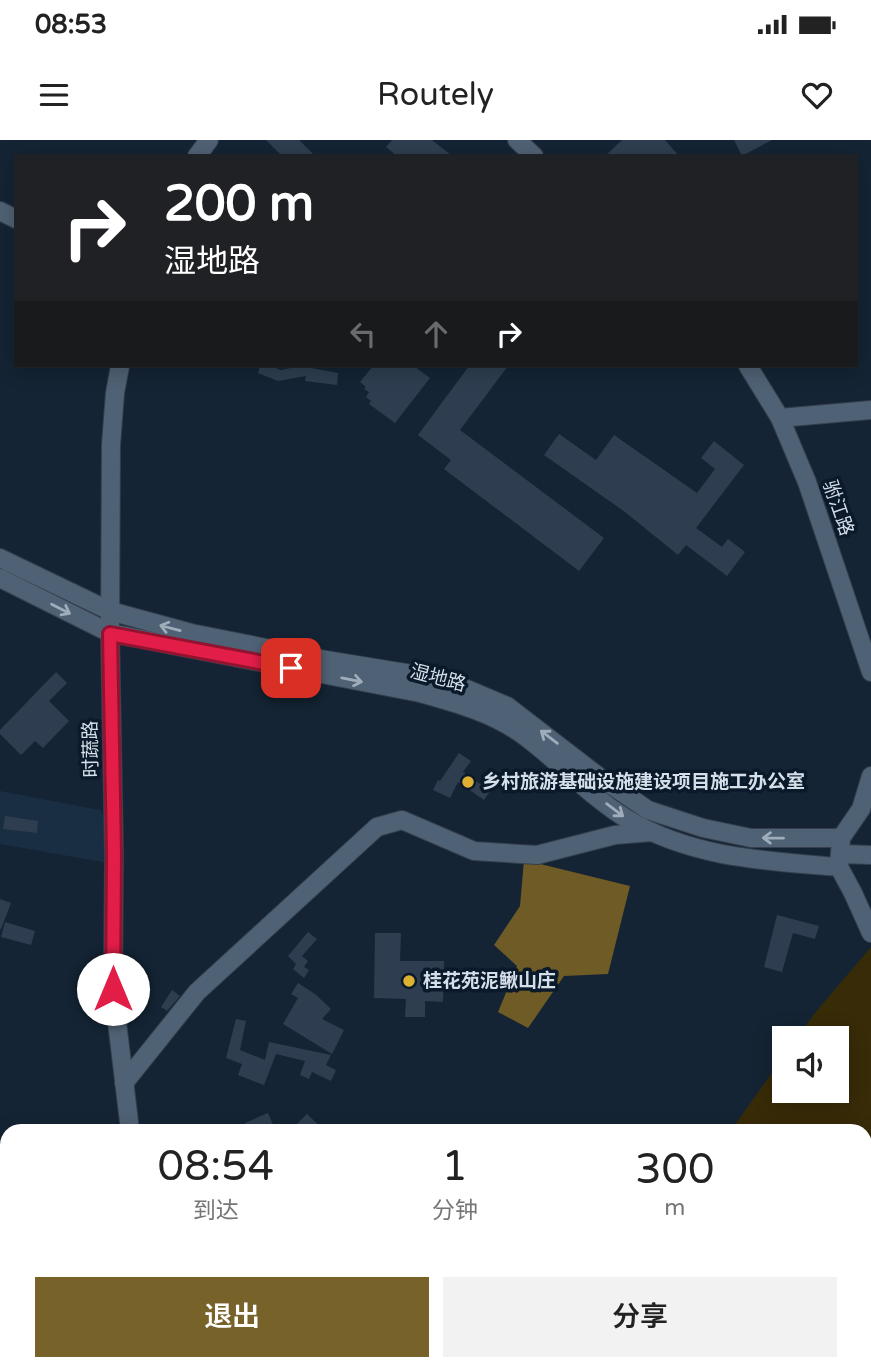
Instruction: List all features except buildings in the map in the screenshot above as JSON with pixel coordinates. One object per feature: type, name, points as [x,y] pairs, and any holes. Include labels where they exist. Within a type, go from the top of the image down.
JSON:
[{"type":"street","points":[[517,140],[532,154]]},
{"type":"street","name":"时蔬路","points":[[120,368],[111,445],[113,989],[129,1124]]},
{"type":"street","name":"驸江路","points":[[749,368],[780,418],[807,482],[871,672]]},
{"type":"street","points":[[780,418],[871,410]]},
{"type":"street","name":"湿地路","points":[[0,558],[110,611],[191,633],[418,675],[462,687],[507,706],[598,776],[648,810],[703,828],[840,853]]},
{"type":"street","name":"湿地路","points":[[0,578],[110,634],[420,693],[457,703],[492,717],[523,734],[580,784],[626,818],[652,832],[710,852],[747,859],[840,853]]},
{"type":"street","points":[[871,776],[861,809],[840,853],[871,933]]},
{"type":"street","points":[[124,1083],[197,992],[377,827],[402,820],[474,851],[537,855],[615,835],[652,832]]},
{"type":"street","points":[[840,853],[871,855]]},
{"type":"shaded area","points":[[0,791],[100,810],[111,825],[108,863],[0,844]]},
{"type":"shaded area","points":[[524,860],[630,886],[608,974],[564,976],[528,1028],[498,1012],[517,966],[494,945],[520,906]]},
{"type":"shaded area","points":[[871,947],[871,1124],[735,1124],[772,1073],[772,1103],[849,1103],[849,1026],[806,1026]]},
{"type":"place","name":"乡村旅游基础设施建设项目施工办公室","points":[[468,782]]},
{"type":"place","name":"桂花苑泥鳅山庄","points":[[409,981]]},
{"type":"route","points":[[113,989],[114,854],[110,634],[291,668]]}]
